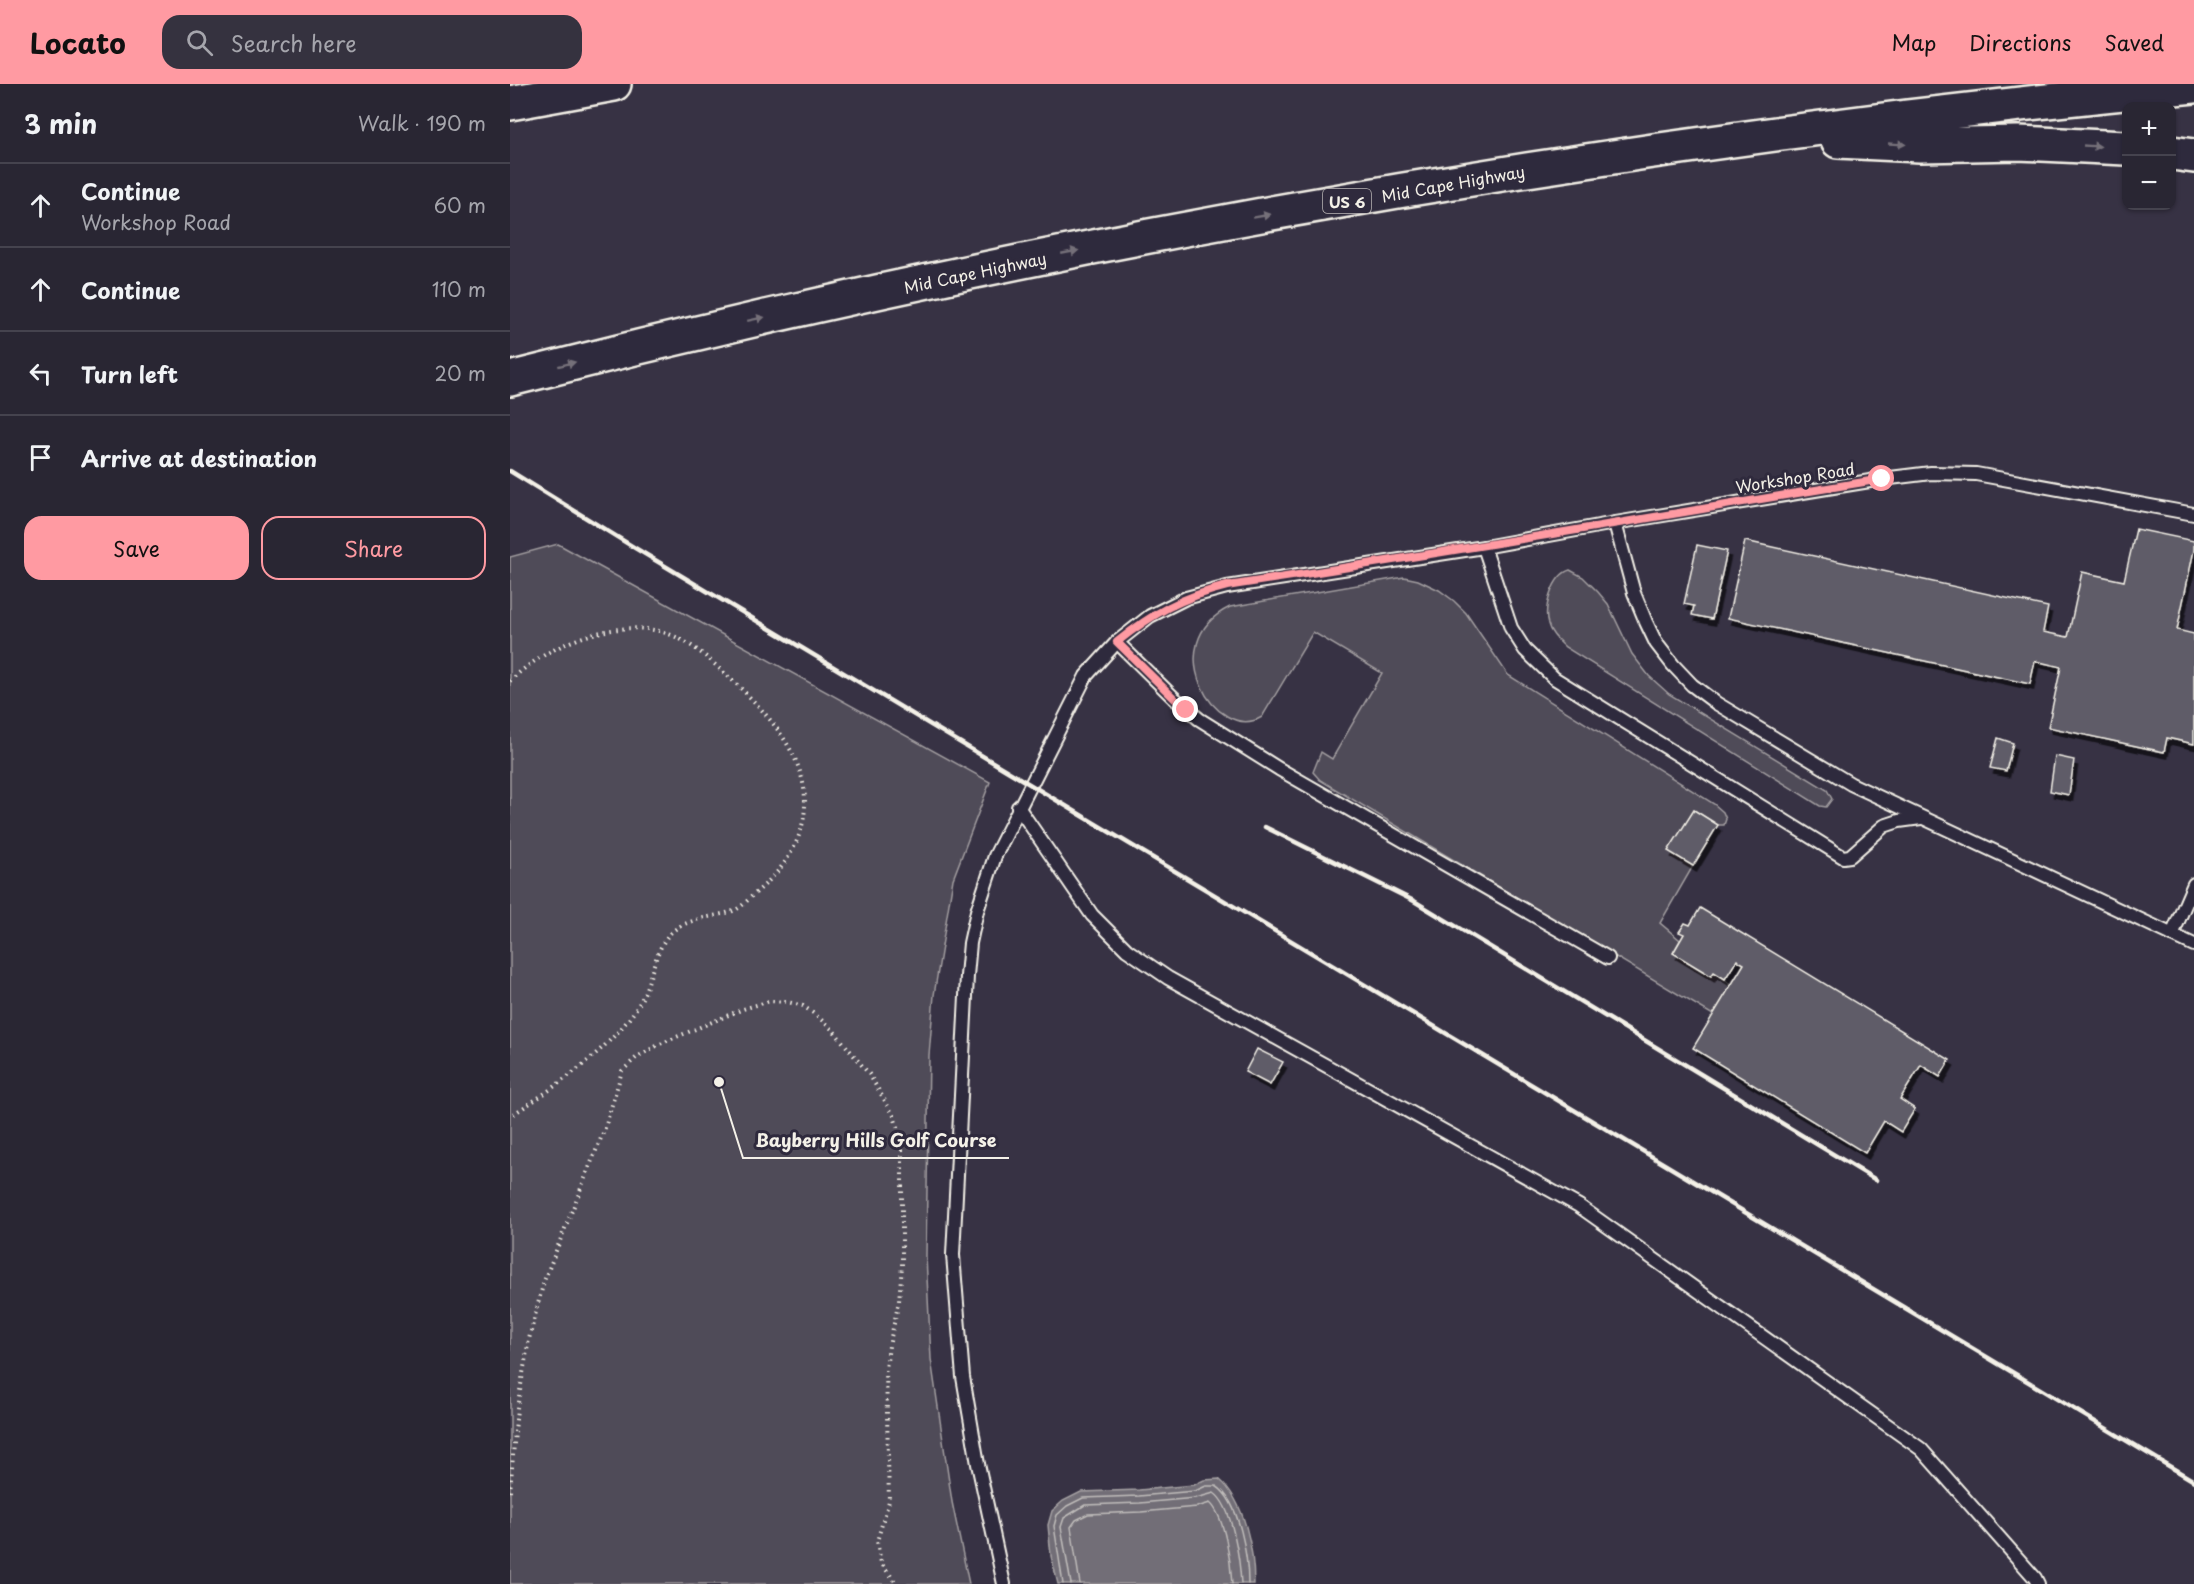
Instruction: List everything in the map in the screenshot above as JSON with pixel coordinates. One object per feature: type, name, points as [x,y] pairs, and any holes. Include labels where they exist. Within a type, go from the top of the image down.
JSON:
[{"type":"highway","points":[[510,102],[614,84]]},
{"type":"highway","name":"Mid Cape Highway","points":[[510,379],[736,323],[1070,252],[1241,219],[1583,161],[1755,136],[1926,113],[2194,86]]},
{"type":"highway","points":[[1755,136],[1920,145],[2018,143],[2122,148]]},
{"type":"highway","points":[[2176,154],[2194,156]]},
{"type":"lane","name":"Workshop Road","points":[[1005,1584],[978,1464],[963,1377],[953,1255],[958,1128],[970,944],[984,884],[1018,807],[1086,676],[1117,642],[1150,616],[1186,598],[1227,586],[1484,547],[1882,479],[1931,474],[1976,474],[2194,514]]},
{"type":"lane","points":[[1615,523],[1634,593],[1656,643],[1692,685],[1716,703],[1851,784],[2194,945]]},
{"type":"lane","points":[[1484,547],[1511,628],[1525,650],[1554,678],[1843,856],[1850,856],[1884,826],[1921,818]]},
{"type":"lane","points":[[1117,642],[1180,704],[1199,719],[1279,769],[1608,958]]},
{"type":"lane","points":[[1018,807],[1092,915],[1127,950],[1168,978],[1579,1206],[1921,1449],[2038,1584]]},
{"type":"lane","points":[[2172,935],[2194,884]]},
{"type":"path","points":[[510,681],[554,648],[609,630],[640,628],[667,633],[686,642],[716,665],[772,720],[796,759],[803,782],[805,800],[799,836],[791,855],[771,881],[736,910],[675,929],[660,952],[638,1006],[616,1034],[568,1077],[510,1116]]},
{"type":"path","points":[[510,1492],[519,1396],[529,1339],[544,1281],[605,1128],[622,1071],[638,1056],[660,1044],[770,1001],[788,1002],[803,1006],[816,1015],[834,1031],[869,1074],[894,1116],[902,1143],[902,1266],[899,1302],[886,1369],[889,1502],[877,1541],[881,1563],[897,1584]]},
{"type":"shaded area","points":[[558,544],[990,782],[953,879],[934,995],[929,1055],[926,1256],[931,1359],[952,1502],[969,1584],[510,1584],[510,557]]},
{"type":"shaded area","points":[[1570,570],[1583,577],[1608,604],[1632,654],[1649,676],[1669,694],[1827,790],[1832,799],[1826,807],[1820,806],[1565,647],[1548,624],[1547,610],[1554,585],[1564,573]]},
{"type":"shaded area","points":[[1404,577],[1418,580],[1439,590],[1454,601],[1466,613],[1508,675],[1714,804],[1723,812],[1726,819],[1724,825],[1718,825],[1694,810],[1669,851],[1693,866],[1660,923],[1680,940],[1673,953],[1711,976],[1714,972],[1731,986],[1713,1015],[1320,780],[1313,772],[1321,752],[1332,759],[1382,673],[1313,632],[1262,717],[1244,722],[1227,716],[1212,704],[1201,686],[1195,665],[1197,643],[1208,623],[1230,607]]},
{"type":"water","points":[[1219,1479],[1228,1488],[1242,1513],[1250,1542],[1254,1584],[1058,1584],[1051,1556],[1048,1525],[1052,1511],[1063,1501],[1081,1492],[1194,1485],[1204,1480]]},
{"type":"building","points":[[2136,529],[2194,541],[2177,630],[2194,634],[2194,744],[2167,738],[2164,752],[2048,727],[2061,667],[2035,661],[2030,684],[1728,618],[1745,541],[2048,607],[2043,632],[2068,637],[2082,572],[2124,581]]},
{"type":"building","points":[[1697,545],[1727,551],[1712,619],[1692,615],[1694,606],[1684,604]]},
{"type":"building","points":[[1998,738],[2013,743],[2006,771],[1990,768]]},
{"type":"building","points":[[2055,756],[2074,760],[2069,795],[2050,791]]},
{"type":"building","points":[[1694,810],[1718,825],[1693,866],[1668,851]]},
{"type":"building","points":[[1700,908],[1950,1060],[1940,1077],[1921,1065],[1900,1099],[1915,1109],[1901,1132],[1884,1121],[1865,1153],[1693,1048],[1744,964],[1737,960],[1725,979],[1714,972],[1711,976],[1673,953],[1684,934],[1679,932],[1685,923],[1690,925]]},
{"type":"building","points":[[1257,1049],[1283,1062],[1270,1085],[1245,1072]]},
{"type":"railway","points":[[510,471],[2194,1481]]},
{"type":"railway","points":[[1265,827],[1414,901],[1876,1180]]},
{"type":"place","name":"Bayberry Hills Golf Course","points":[[719,1082]]},
{"type":"route","points":[[1186,710],[1117,642],[1150,616],[1186,598],[1227,586],[1484,547],[1882,479]]}]
